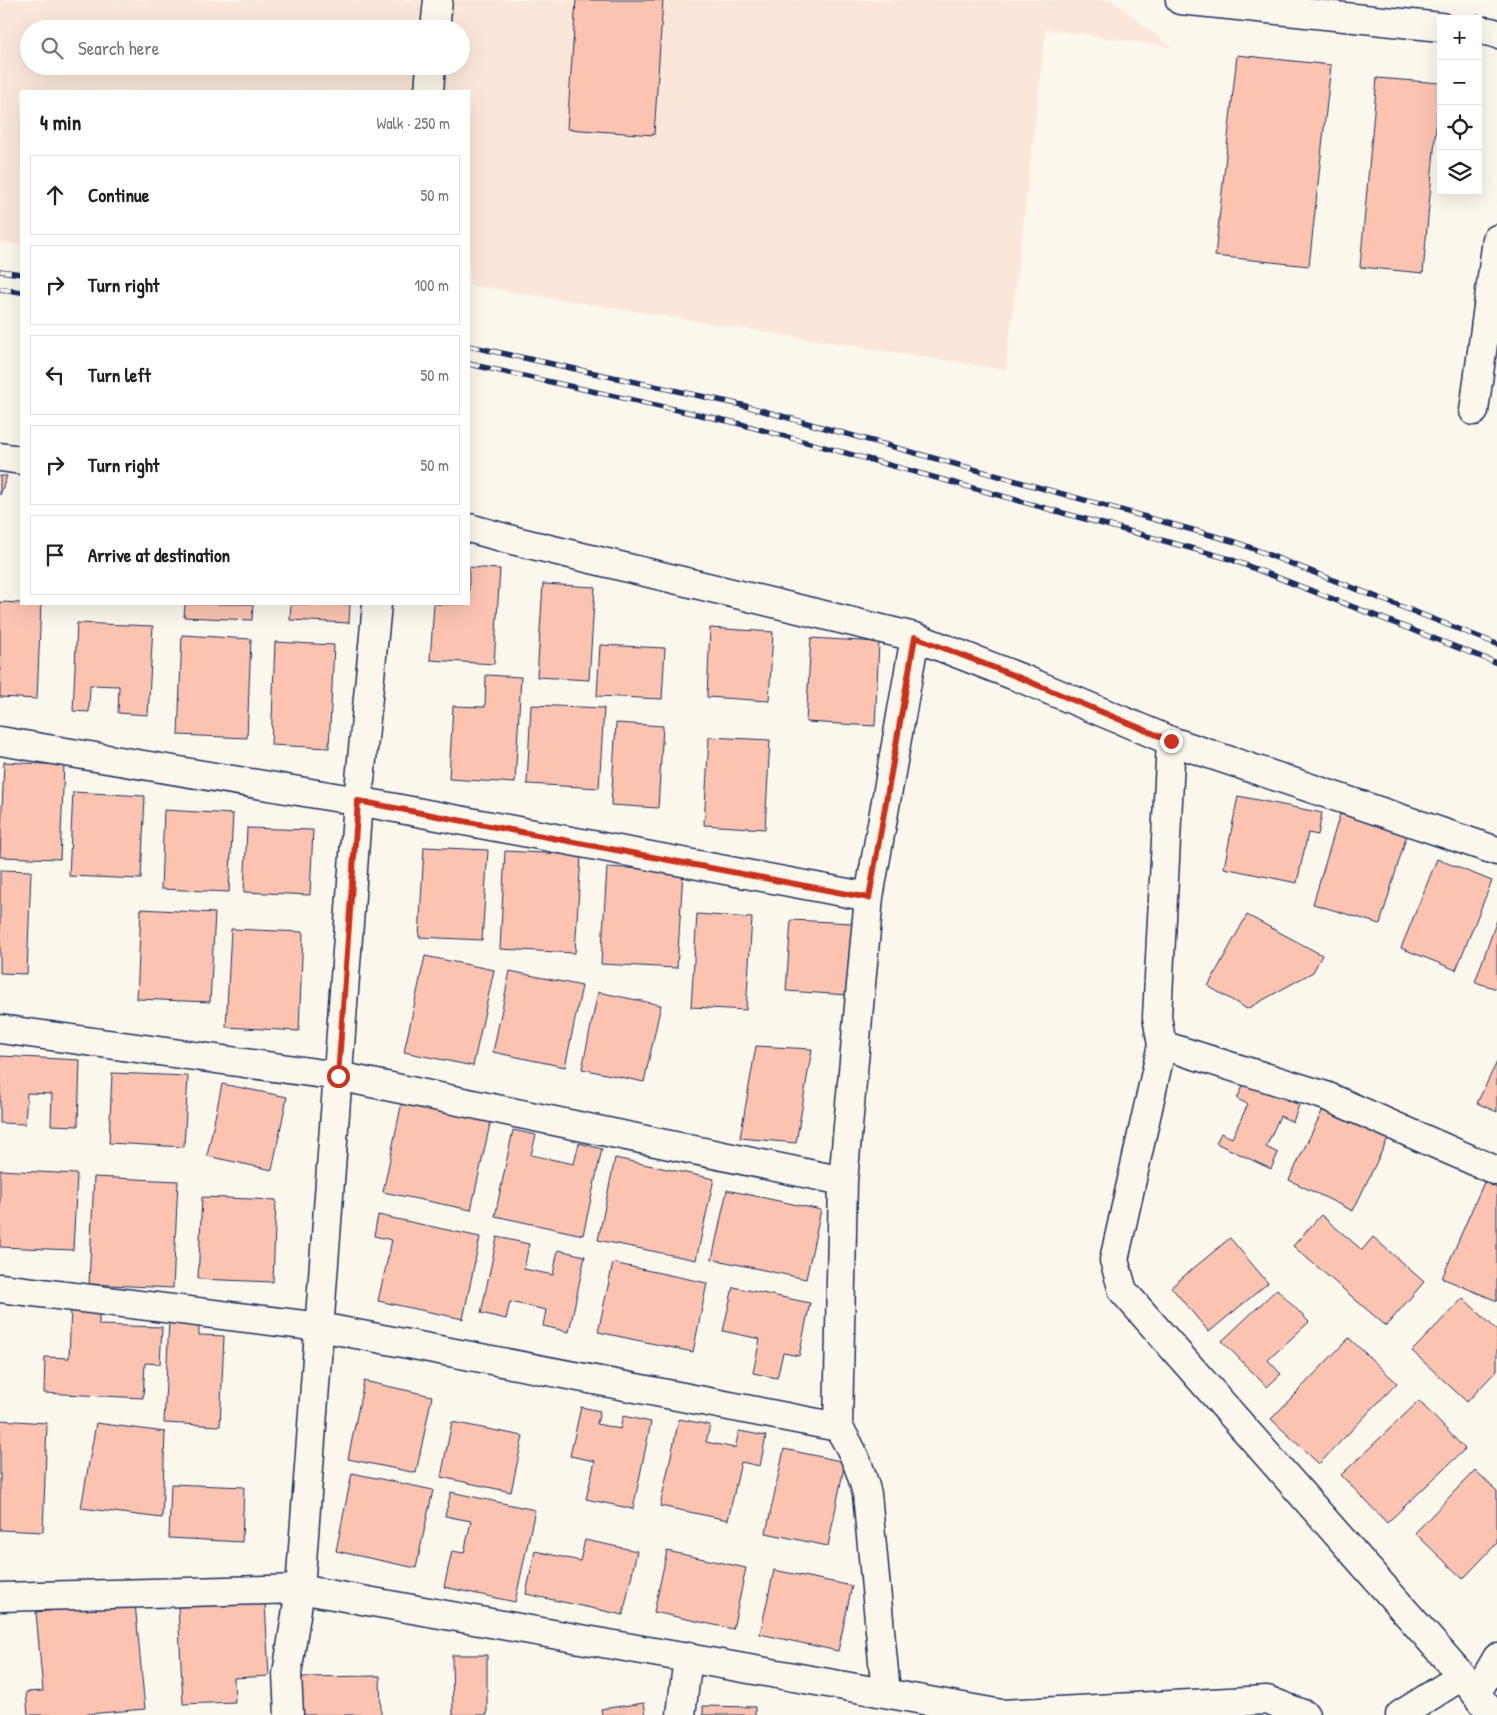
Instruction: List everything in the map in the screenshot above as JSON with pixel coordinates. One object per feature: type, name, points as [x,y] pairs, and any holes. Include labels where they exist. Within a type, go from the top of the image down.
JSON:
[{"type":"street","points":[[436,20],[438,0]]},
{"type":"street","points":[[1180,0],[1437,27]]},
{"type":"street","points":[[1482,31],[1497,34]]},
{"type":"street","points":[[429,90],[430,75]]},
{"type":"street","points":[[1474,411],[1497,239]]},
{"type":"street","points":[[0,457],[20,460]]},
{"type":"street","points":[[470,528],[915,637],[1023,679],[1171,741],[1497,851]]},
{"type":"street","points":[[289,1715],[287,1674],[300,1589],[358,801],[377,605]]},
{"type":"street","points":[[886,1693],[866,1494],[860,1466],[851,1446],[838,1427],[843,1181],[869,898],[915,637]]},
{"type":"street","points":[[0,741],[358,801],[869,898]]},
{"type":"street","points":[[1171,741],[1157,1016],[1162,1044],[1114,1260],[1123,1291],[1494,1715]]},
{"type":"street","points":[[0,1029],[338,1076],[843,1181]]},
{"type":"street","points":[[1162,1044],[1326,1096],[1497,1171]]},
{"type":"street","points":[[0,1288],[320,1327],[838,1427]]},
{"type":"street","points":[[0,1596],[300,1589],[1002,1714],[1267,1700],[1306,1715]]},
{"type":"street","points":[[681,1715],[688,1657]]},
{"type":"street","points":[[1400,1715],[1469,1685],[1497,1658]]},
{"type":"shaded area","points":[[0,0],[1112,0],[1171,47],[1046,29],[1006,370],[470,285],[470,90],[20,90],[20,244],[0,243]]},
{"type":"building","points":[[576,0],[663,0],[654,135],[567,129]]},
{"type":"building","points":[[1237,55],[1331,65],[1309,266],[1215,256]]},
{"type":"building","points":[[1377,78],[1437,83],[1437,117],[1423,273],[1360,267]]},
{"type":"building","points":[[0,476],[7,476],[0,495]]},
{"type":"building","points":[[470,567],[500,569],[494,664],[430,660],[434,605],[470,605]]},
{"type":"building","points":[[543,584],[595,587],[589,680],[537,677]]},
{"type":"building","points":[[0,602],[20,603],[20,605],[41,605],[37,699],[0,697]]},
{"type":"building","points":[[185,605],[253,605],[252,620],[184,617]]},
{"type":"building","points":[[291,605],[350,605],[349,623],[290,620]]},
{"type":"building","points":[[77,623],[153,626],[148,715],[118,713],[119,686],[90,685],[89,712],[73,711]]},
{"type":"building","points":[[710,628],[773,632],[769,701],[707,697]]},
{"type":"building","points":[[182,635],[251,639],[247,738],[178,735]]},
{"type":"building","points":[[811,638],[879,642],[875,726],[806,722]]},
{"type":"building","points":[[275,642],[334,645],[329,748],[271,745]]},
{"type":"building","points":[[600,645],[665,648],[662,699],[597,696]]},
{"type":"building","points":[[486,675],[521,677],[515,783],[449,779],[453,706],[485,707]]},
{"type":"building","points":[[531,705],[604,708],[599,788],[527,784]]},
{"type":"building","points":[[616,723],[663,726],[658,808],[611,805]]},
{"type":"building","points":[[709,737],[770,740],[765,829],[704,825]]},
{"type":"building","points":[[4,762],[64,765],[60,859],[0,857]]},
{"type":"building","points":[[73,792],[145,796],[141,879],[69,876]]},
{"type":"building","points":[[1238,796],[1322,813],[1318,835],[1308,833],[1297,883],[1224,868]]},
{"type":"building","points":[[164,810],[233,814],[229,892],[161,889]]},
{"type":"building","points":[[1340,814],[1407,834],[1380,924],[1313,904]]},
{"type":"building","points":[[247,828],[313,830],[310,895],[244,892]]},
{"type":"building","points":[[424,847],[488,850],[482,940],[419,937]]},
{"type":"building","points":[[505,851],[581,855],[575,953],[500,949]]},
{"type":"building","points":[[1437,859],[1492,881],[1456,970],[1401,948]]},
{"type":"building","points":[[607,867],[683,871],[677,968],[601,964]]},
{"type":"building","points":[[0,870],[31,871],[27,974],[0,973]]},
{"type":"building","points":[[141,909],[215,913],[210,1002],[137,999]]},
{"type":"building","points":[[697,914],[752,918],[746,1010],[691,1007]]},
{"type":"building","points":[[1247,915],[1322,955],[1313,972],[1247,1009],[1208,986]]},
{"type":"building","points":[[791,920],[852,923],[848,995],[786,991]]},
{"type":"building","points":[[1497,920],[1497,989],[1475,982]]},
{"type":"building","points":[[231,929],[303,932],[299,1031],[226,1027]]},
{"type":"building","points":[[425,956],[494,970],[473,1066],[404,1052]]},
{"type":"building","points":[[510,971],[582,986],[565,1067],[493,1052]]},
{"type":"building","points":[[598,992],[661,1005],[644,1082],[582,1069]]},
{"type":"building","points":[[756,1046],[812,1049],[796,1143],[740,1138]]},
{"type":"building","points":[[0,1056],[80,1060],[78,1126],[51,1125],[52,1094],[27,1093],[25,1124],[0,1123]]},
{"type":"building","points":[[1497,1062],[1497,1112],[1477,1103]]},
{"type":"building","points":[[112,1073],[188,1076],[184,1147],[109,1143]]},
{"type":"building","points":[[1245,1081],[1299,1105],[1293,1122],[1280,1116],[1266,1147],[1278,1153],[1271,1169],[1216,1143],[1221,1133],[1232,1138],[1248,1104],[1237,1099]]},
{"type":"building","points":[[222,1084],[287,1097],[272,1170],[207,1156]]},
{"type":"building","points":[[403,1097],[492,1115],[471,1210],[383,1192]]},
{"type":"building","points":[[1327,1101],[1391,1132],[1353,1211],[1289,1180]]},
{"type":"building","points":[[513,1130],[536,1135],[531,1155],[574,1164],[579,1143],[602,1149],[583,1235],[495,1216]]},
{"type":"building","points":[[615,1158],[714,1179],[696,1260],[598,1240]]},
{"type":"building","points":[[0,1170],[77,1174],[73,1250],[0,1247]]},
{"type":"building","points":[[94,1177],[178,1181],[173,1288],[89,1284]]},
{"type":"building","points":[[1484,1182],[1497,1188],[1497,1301],[1442,1278]]},
{"type":"building","points":[[727,1190],[821,1210],[806,1279],[712,1259]]},
{"type":"building","points":[[202,1197],[276,1200],[273,1282],[198,1279]]},
{"type":"building","points":[[378,1215],[480,1237],[463,1319],[378,1301],[392,1240],[374,1236]]},
{"type":"building","points":[[1321,1215],[1362,1250],[1373,1237],[1424,1282],[1386,1326],[1293,1246]]},
{"type":"building","points":[[497,1237],[529,1244],[524,1269],[553,1275],[558,1250],[585,1256],[569,1332],[543,1326],[546,1310],[510,1302],[506,1319],[481,1313]]},
{"type":"building","points":[[1230,1238],[1268,1283],[1209,1332],[1171,1287]]},
{"type":"building","points":[[613,1263],[707,1283],[693,1352],[598,1332]]},
{"type":"building","points":[[733,1287],[810,1303],[799,1356],[783,1353],[777,1378],[753,1373],[760,1339],[723,1331]]},
{"type":"building","points":[[1277,1289],[1309,1322],[1268,1360],[1281,1374],[1267,1387],[1222,1341]]},
{"type":"building","points":[[1463,1298],[1497,1330],[1497,1370],[1467,1402],[1412,1351]]},
{"type":"building","points":[[71,1306],[99,1307],[99,1325],[162,1327],[160,1364],[145,1363],[143,1398],[44,1393],[45,1357],[69,1358]]},
{"type":"building","points":[[169,1320],[199,1321],[199,1335],[224,1336],[220,1426],[164,1423]]},
{"type":"building","points":[[1349,1338],[1397,1383],[1319,1464],[1271,1419]]},
{"type":"building","points":[[364,1381],[432,1396],[416,1473],[348,1459]]},
{"type":"building","points":[[1419,1401],[1465,1449],[1387,1523],[1341,1475]]},
{"type":"building","points":[[581,1407],[600,1411],[597,1424],[620,1429],[623,1416],[651,1422],[633,1509],[586,1499],[595,1461],[570,1456]]},
{"type":"building","points":[[679,1419],[710,1425],[706,1442],[735,1448],[739,1431],[766,1436],[760,1466],[741,1462],[728,1520],[660,1506]]},
{"type":"building","points":[[0,1420],[47,1423],[43,1532],[0,1530]]},
{"type":"building","points":[[452,1422],[523,1436],[511,1492],[441,1477]]},
{"type":"building","points":[[96,1423],[165,1432],[162,1518],[81,1508]]},
{"type":"building","points":[[784,1449],[845,1462],[828,1546],[766,1533]]},
{"type":"building","points":[[1475,1470],[1497,1491],[1497,1543],[1463,1579],[1415,1533]]},
{"type":"building","points":[[352,1473],[433,1490],[416,1568],[336,1551]]},
{"type":"building","points":[[171,1484],[244,1487],[242,1542],[169,1538]]},
{"type":"building","points":[[451,1492],[535,1510],[515,1602],[444,1587],[452,1551],[464,1553],[471,1521],[445,1516]]},
{"type":"building","points":[[585,1540],[637,1551],[623,1615],[526,1594],[535,1551],[580,1561]]},
{"type":"building","points":[[667,1551],[746,1568],[733,1629],[654,1612]]},
{"type":"building","points":[[774,1570],[852,1586],[838,1651],[760,1634]]},
{"type":"building","points":[[135,1603],[145,1709],[77,1715],[28,1715],[26,1692],[43,1691],[36,1612]]},
{"type":"building","points":[[265,1603],[269,1676],[234,1678],[235,1702],[183,1704],[178,1607]]},
{"type":"building","points":[[452,1655],[487,1655],[487,1715],[453,1715]]},
{"type":"building","points":[[380,1676],[381,1715],[300,1715],[300,1677]]},
{"type":"building","points":[[644,1703],[646,1715],[602,1715],[601,1709]]},
{"type":"building","points":[[703,1706],[755,1707],[755,1715],[703,1715]]},
{"type":"railway","points":[[0,271],[20,274]]},
{"type":"railway","points":[[0,289],[20,292]]},
{"type":"railway","points":[[470,346],[742,405],[1236,542],[1497,644]]},
{"type":"railway","points":[[470,364],[737,423],[1230,559],[1497,663]]},
{"type":"route","points":[[338,1076],[358,801],[869,898],[915,637],[1023,679],[1171,741]]}]
